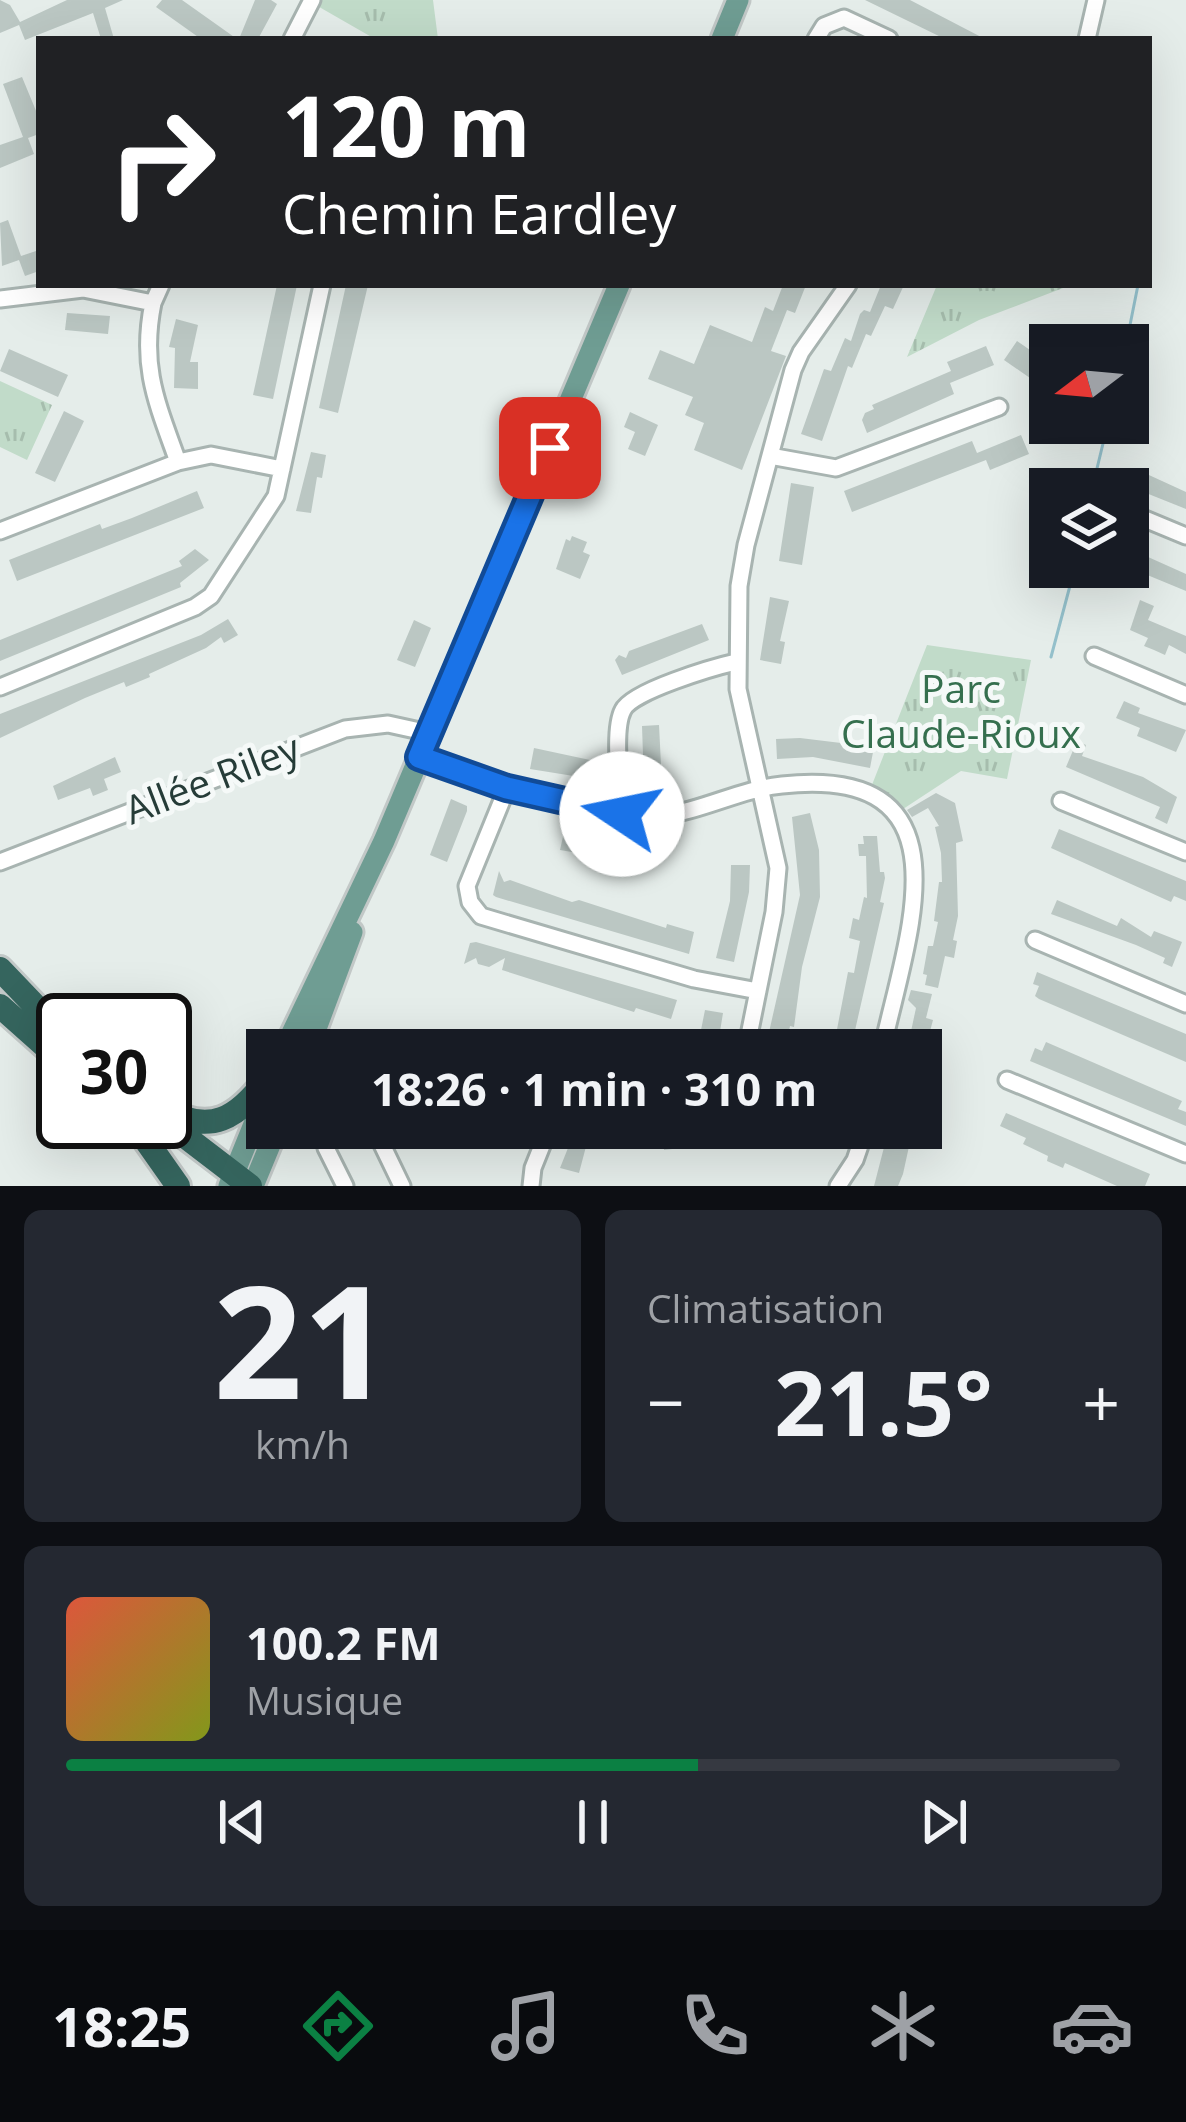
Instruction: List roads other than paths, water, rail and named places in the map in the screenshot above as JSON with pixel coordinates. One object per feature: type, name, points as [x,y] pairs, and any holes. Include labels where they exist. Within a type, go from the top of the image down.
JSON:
[{"type":"highway","points":[[0,969],[36,1007]]},
{"type":"highway","points":[[0,1006],[36,1038]]},
{"type":"highway","points":[[192,1122],[215,1122],[246,1102]]},
{"type":"highway","points":[[192,1143],[238,1183]]},
{"type":"highway","points":[[154,1149],[178,1186]]},
{"type":"highway","points":[[182,1149],[238,1183]]},
{"type":"main road","points":[[723,36],[738,0]]},
{"type":"main road","points":[[316,1029],[384,841],[618,288]]},
{"type":"main road","points":[[294,1029],[384,841]]},
{"type":"main road","points":[[238,1183],[249,1149]]},
{"type":"main road","points":[[238,1183],[262,1149]]},
{"type":"street","points":[[294,36],[312,0]]},
{"type":"street","points":[[1088,36],[1096,0]]},
{"type":"street","points":[[818,36],[824,26],[844,18],[883,36]]},
{"type":"street","points":[[160,288],[147,347],[150,386],[178,462]]},
{"type":"street","points":[[0,687],[204,603],[267,515],[282,470],[321,288]]},
{"type":"street","points":[[750,1029],[778,868],[744,722],[736,662],[741,566],[775,428],[801,352],[846,288]]},
{"type":"street","points":[[0,299],[83,290],[153,303]]},
{"type":"street","points":[[770,456],[836,468],[999,407]]},
{"type":"street","points":[[0,531],[178,462],[221,454],[282,470]]},
{"type":"street","points":[[1149,521],[1186,536]]},
{"type":"street","points":[[1094,656],[1186,695]]},
{"type":"street","points":[[622,814],[619,729],[628,702],[736,662]]},
{"type":"street","name":"Allée Riley","points":[[0,862],[345,729],[388,724],[429,733]]},
{"type":"street","points":[[419,757],[507,788],[622,814],[678,813],[761,788],[807,783],[853,790],[888,806],[906,827],[916,883],[886,1029]]},
{"type":"street","points":[[507,788],[467,886],[470,902],[481,916],[694,979],[758,991]]},
{"type":"street","points":[[1061,801],[1186,852]]},
{"type":"street","points":[[1035,940],[1186,1004]]},
{"type":"street","points":[[1007,1080],[1186,1154]]},
{"type":"street","points":[[326,1149],[345,1186]]},
{"type":"street","points":[[384,1149],[402,1186]]},
{"type":"street","points":[[531,1186],[540,1149]]},
{"type":"street","points":[[838,1186],[859,1149]]},
{"type":"waterway","points":[[1130,324],[1137,288]]},
{"type":"waterway","points":[[1097,468],[1103,444]]},
{"type":"waterway","points":[[1051,657],[1069,588]]},
{"type":"park label","name":"Parc Claude-Rioux","points":[[961,712]]}]
